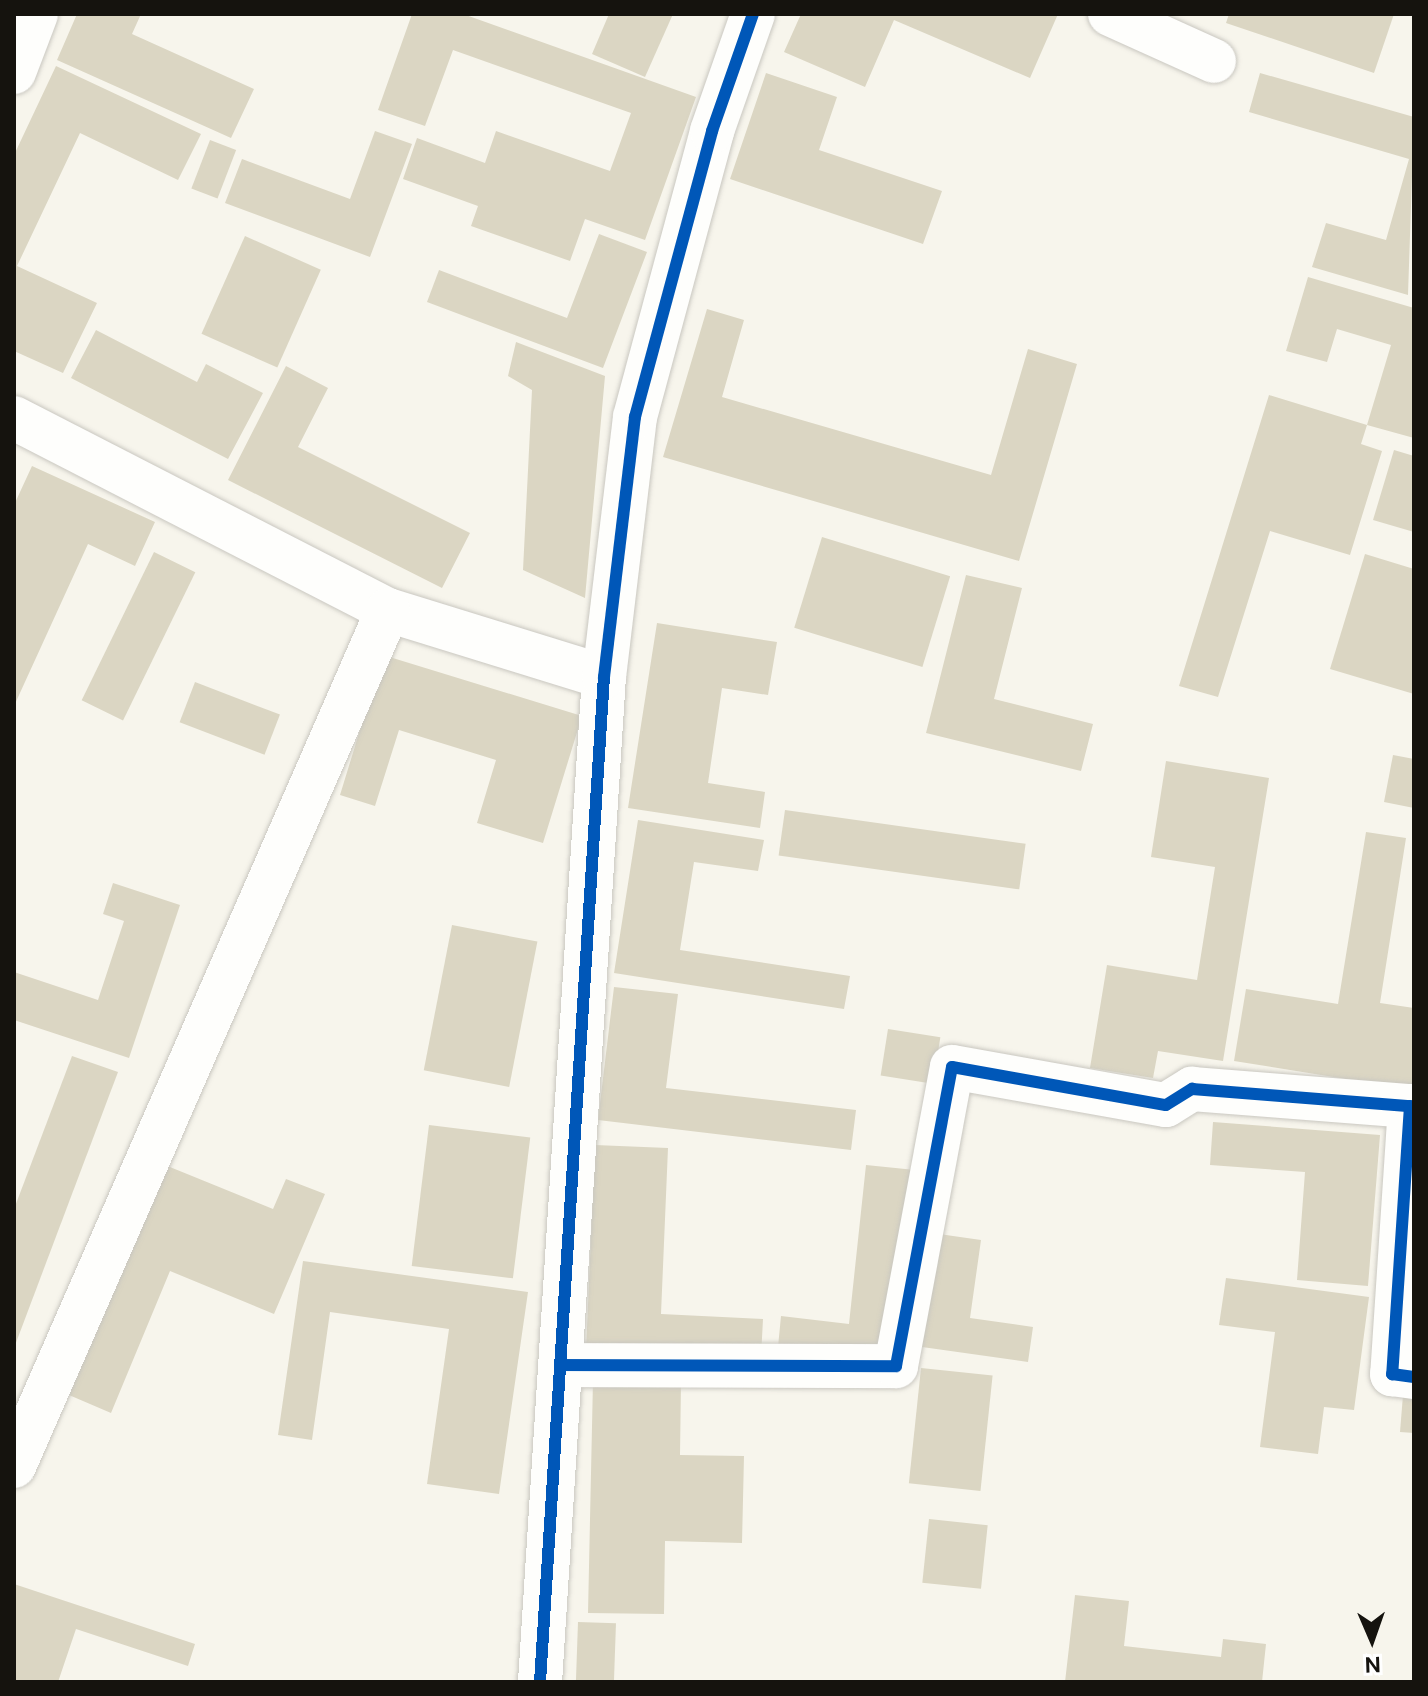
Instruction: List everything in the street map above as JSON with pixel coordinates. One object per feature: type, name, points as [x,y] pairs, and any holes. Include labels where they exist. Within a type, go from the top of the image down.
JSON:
[{"type":"street","points":[[14,72],[36,14]]},
{"type":"street","points":[[540,1682],[604,677],[635,417],[712,131],[753,14]]},
{"type":"street","points":[[1110,14],[1214,61]]},
{"type":"street","points":[[18,431],[388,610],[604,677]]},
{"type":"street","points":[[14,1466],[388,610]]},
{"type":"street","points":[[562,1365],[896,1366],[952,1067],[1166,1105],[1192,1089],[1410,1106],[1392,1374],[1414,1377]]},
{"type":"building","points":[[77,14],[141,14],[132,34],[254,89],[231,138],[57,60]]},
{"type":"building","points":[[412,14],[463,14],[696,97],[645,240],[585,219],[570,261],[471,226],[478,206],[403,179],[417,138],[485,163],[496,131],[610,171],[631,113],[453,50],[425,126],[378,110]]},
{"type":"building","points":[[609,14],[673,14],[645,77],[592,54]]},
{"type":"building","points":[[801,14],[1058,14],[1030,78],[894,20],[865,87],[784,52]]},
{"type":"building","points":[[1229,14],[1394,14],[1374,73],[1226,23]]},
{"type":"building","points":[[56,66],[201,134],[178,180],[80,133],[17,266],[97,303],[63,373],[14,351],[14,155]]},
{"type":"building","points":[[766,73],[837,97],[819,150],[942,191],[923,244],[730,179]]},
{"type":"building","points":[[1260,73],[1414,117],[1408,295],[1312,267],[1326,223],[1386,240],[1409,159],[1249,112]]},
{"type":"building","points":[[375,131],[412,144],[370,257],[225,203],[242,159],[350,199]]},
{"type":"building","points":[[210,140],[236,150],[218,199],[191,189]]},
{"type":"building","points":[[599,234],[647,252],[603,368],[427,302],[439,270],[567,318]]},
{"type":"building","points":[[245,236],[321,270],[277,368],[201,334]]},
{"type":"building","points":[[1308,277],[1414,308],[1414,438],[1367,425],[1391,345],[1337,329],[1327,362],[1286,351]]},
{"type":"building","points":[[707,309],[744,320],[722,397],[991,475],[1028,349],[1077,364],[1019,561],[663,457]]},
{"type":"building","points":[[96,330],[197,382],[206,364],[263,393],[228,459],[71,378]]},
{"type":"building","points":[[516,342],[605,376],[585,598],[523,570],[532,390],[508,376]]},
{"type":"building","points":[[286,366],[328,388],[298,447],[470,533],[442,588],[228,480]]},
{"type":"building","points":[[1269,395],[1367,425],[1361,444],[1382,451],[1350,555],[1270,531],[1218,697],[1179,686]]},
{"type":"building","points":[[1394,450],[1414,456],[1414,532],[1373,520]]},
{"type":"building","points":[[32,466],[155,522],[135,566],[88,544],[14,706],[14,505]]},
{"type":"building","points":[[822,537],[950,576],[922,667],[794,628]]},
{"type":"building","points":[[154,552],[195,572],[123,720],[82,700]]},
{"type":"building","points":[[1365,554],[1414,569],[1414,694],[1330,669]]},
{"type":"building","points":[[966,575],[1022,588],[994,699],[1093,724],[1081,771],[926,733]]},
{"type":"building","points":[[657,623],[777,642],[768,695],[722,688],[708,783],[765,792],[760,828],[628,808]]},
{"type":"building","points":[[383,655],[582,716],[543,843],[477,823],[496,760],[399,730],[375,806],[340,795]]},
{"type":"building","points":[[195,682],[280,715],[265,755],[180,722]]},
{"type":"building","points":[[1393,755],[1414,759],[1414,808],[1384,802]]},
{"type":"building","points":[[1166,761],[1269,778],[1223,1061],[1158,1051],[1153,1078],[1090,1068],[1107,965],[1197,980],[1215,867],[1151,857]]},
{"type":"building","points":[[785,810],[1026,844],[1019,889],[779,856]]},
{"type":"building","points":[[638,820],[764,840],[758,871],[694,862],[680,950],[850,976],[844,1009],[614,973]]},
{"type":"building","points":[[1366,832],[1406,838],[1380,1003],[1414,1008],[1414,1090],[1234,1061],[1246,989],[1338,1004]]},
{"type":"building","points":[[113,883],[180,905],[129,1058],[14,1020],[14,972],[98,1000],[124,921],[103,914]]},
{"type":"building","points":[[452,925],[537,942],[509,1087],[424,1070]]},
{"type":"building","points":[[614,987],[678,994],[666,1088],[856,1110],[851,1150],[598,1120]]},
{"type":"building","points":[[888,1029],[940,1037],[933,1084],[881,1075]]},
{"type":"building","points":[[72,1056],[118,1072],[14,1348],[14,1209]]},
{"type":"building","points":[[1213,1122],[1380,1135],[1368,1286],[1297,1280],[1305,1172],[1210,1165]]},
{"type":"building","points":[[429,1125],[530,1137],[513,1278],[412,1266]]},
{"type":"building","points":[[595,1145],[668,1148],[661,1314],[763,1319],[761,1357],[586,1350]]},
{"type":"building","points":[[165,1165],[273,1209],[286,1179],[325,1194],[274,1314],[170,1271],[111,1413],[69,1395]]},
{"type":"building","points":[[866,1165],[915,1170],[877,1357],[778,1347],[781,1316],[849,1324]]},
{"type":"building","points":[[932,1233],[981,1240],[970,1318],[1033,1327],[1028,1362],[915,1346]]},
{"type":"building","points":[[303,1261],[528,1292],[499,1494],[427,1484],[449,1329],[330,1312],[312,1440],[278,1435]]},
{"type":"building","points":[[1226,1278],[1369,1297],[1354,1410],[1324,1407],[1318,1454],[1260,1447],[1275,1332],[1219,1325]]},
{"type":"building","points":[[921,1368],[993,1376],[980,1491],[909,1483]]},
{"type":"building","points":[[593,1380],[681,1382],[680,1455],[744,1456],[742,1543],[665,1541],[664,1614],[588,1613]]},
{"type":"building","points":[[1403,1395],[1414,1396],[1414,1433],[1400,1432]]},
{"type":"building","points":[[929,1519],[988,1525],[981,1589],[922,1583]]},
{"type":"building","points":[[14,1584],[195,1644],[188,1666],[76,1629],[58,1682],[14,1682]]},
{"type":"building","points":[[1075,1595],[1129,1601],[1124,1646],[1221,1657],[1223,1639],[1266,1644],[1262,1682],[1065,1682]]},
{"type":"building","points":[[578,1622],[616,1623],[614,1682],[576,1682]]},
{"type":"cycle path","points":[[540,1682],[604,677],[635,417],[712,131],[753,14]]},
{"type":"cycle path","points":[[562,1365],[896,1366],[952,1067],[1166,1105],[1192,1089],[1410,1106],[1392,1374],[1414,1377]]}]
